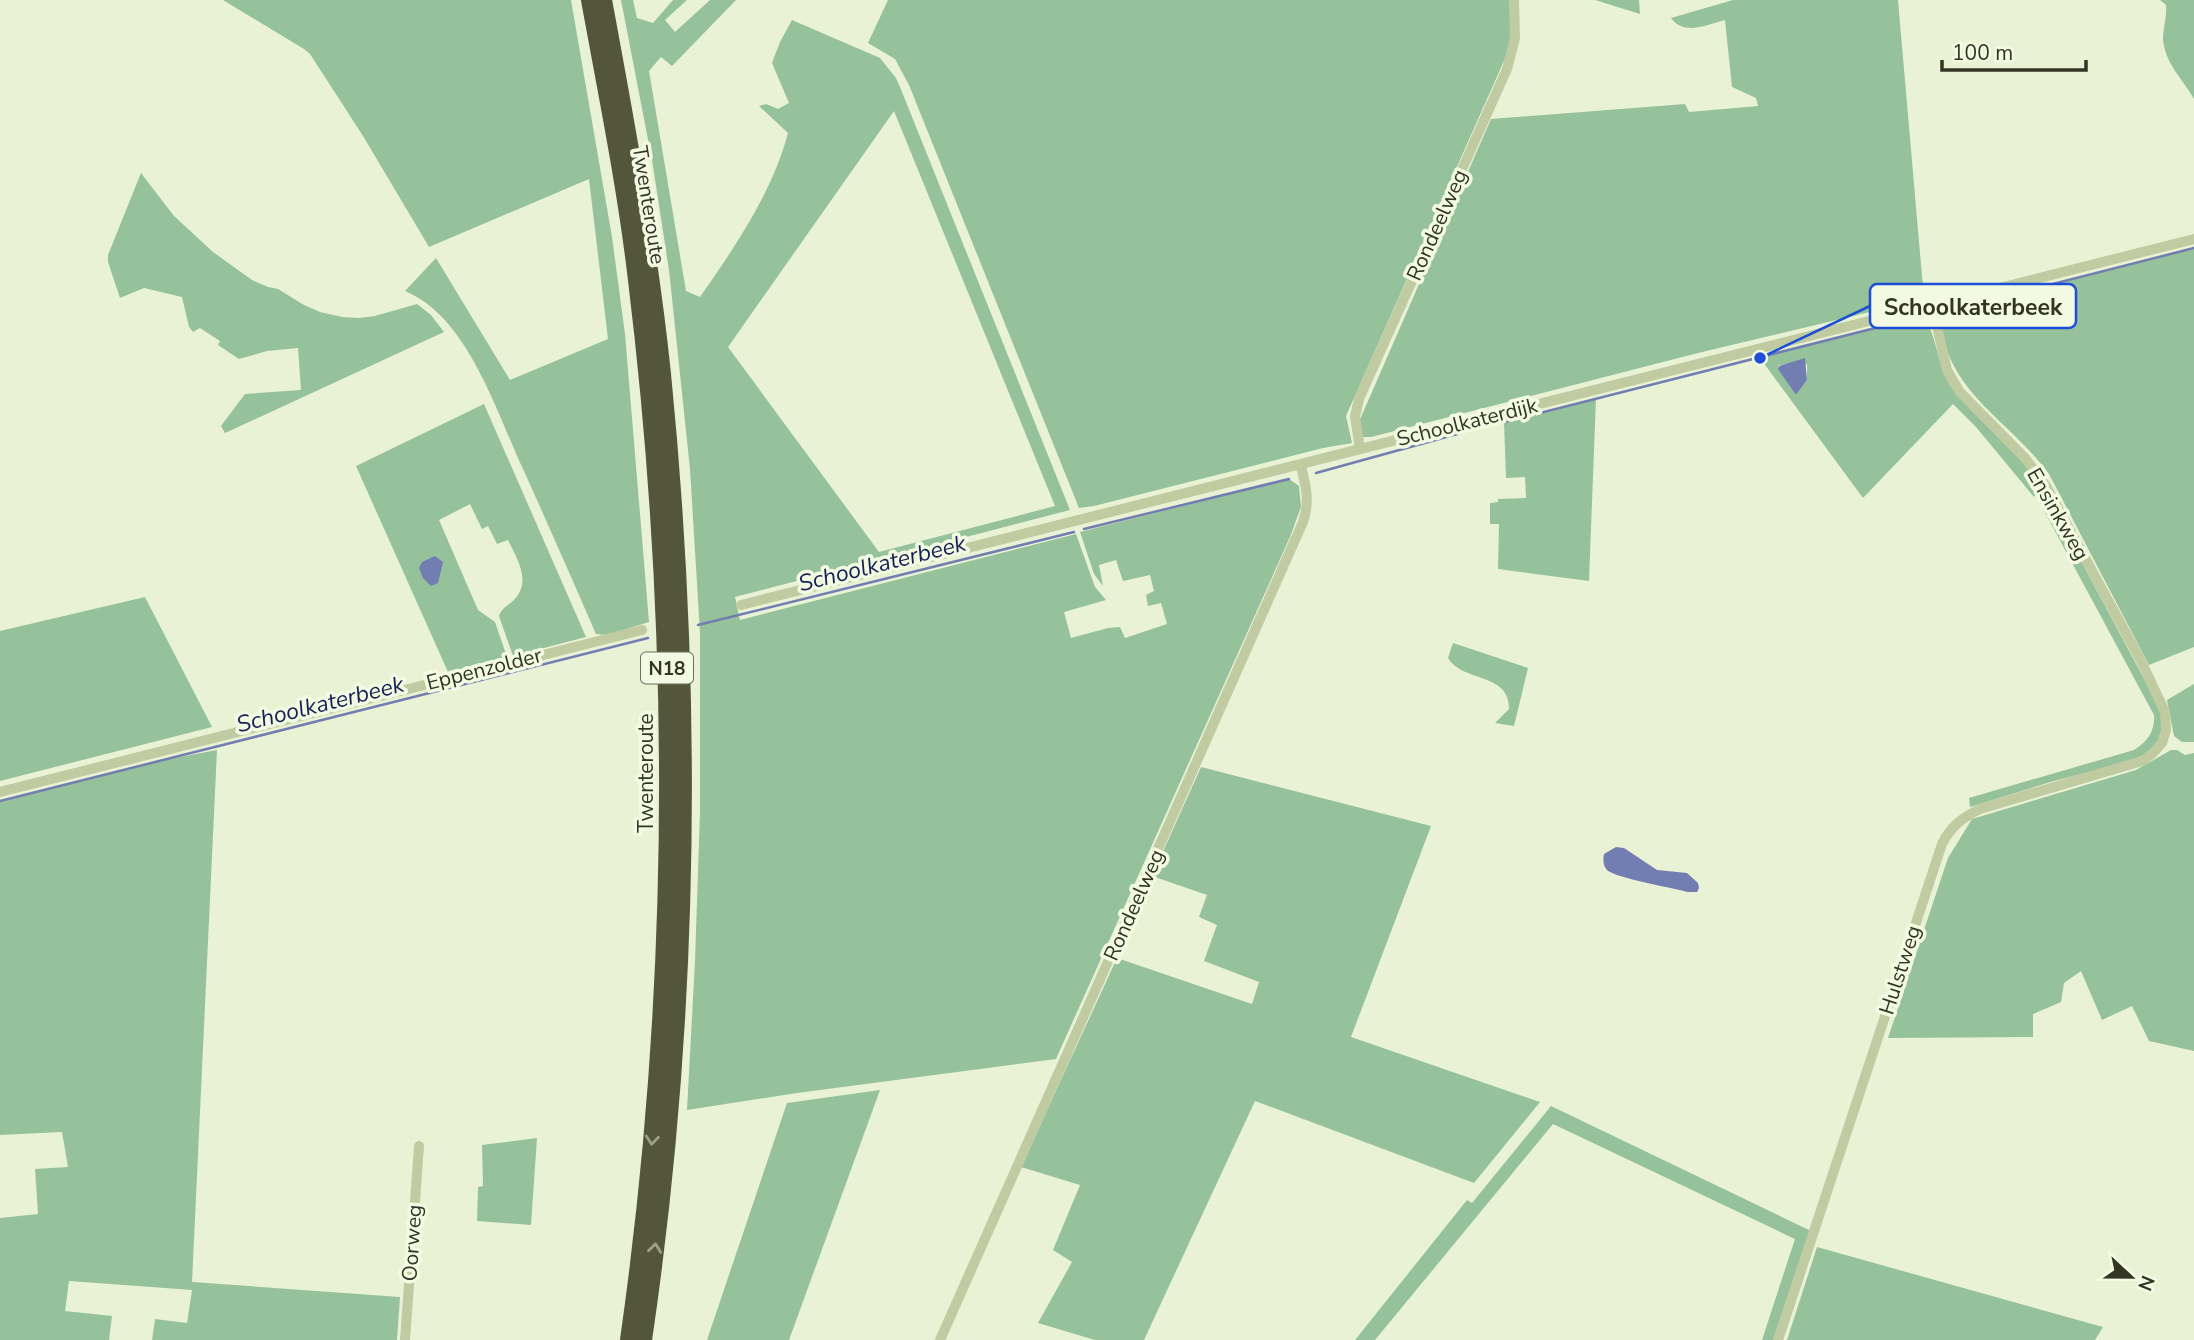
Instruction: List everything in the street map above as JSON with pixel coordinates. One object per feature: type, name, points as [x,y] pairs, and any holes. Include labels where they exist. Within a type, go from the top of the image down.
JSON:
[{"type":"highway","name":"Twenteroute","points":[[590,0],[618,151],[637,276],[654,440],[664,577],[668,696],[668,888],[658,1082],[629,1340]]},
{"type":"highway","name":"Twenteroute","points":[[603,0],[631,149],[662,373],[676,553],[682,694],[681,887],[672,1082],[643,1340]]},
{"type":"street","name":"Rondeelweg","points":[[1360,449],[1355,416],[1359,399],[1507,69],[1515,38],[1514,0]]},
{"type":"street","name":"Schoolkaterdijk","points":[[741,605],[2194,239]]},
{"type":"street","name":"Ensinkweg","points":[[1932,305],[1947,370],[1960,392],[2025,458],[2046,486],[2141,661],[2165,712],[2165,736]]},
{"type":"street","name":"Rondeelweg","points":[[940,1340],[1303,522],[1307,500],[1301,466]]},
{"type":"street","name":"Eppenzolder","points":[[0,792],[642,630]]},
{"type":"street","name":"Hulstweg","points":[[1778,1340],[1949,829],[1980,809],[2142,761],[2158,748],[2165,736]]},
{"type":"street","name":"Oorweg","points":[[405,1340],[419,1146]]},
{"type":"green space","points":[[223,0],[571,0],[612,237],[625,334],[649,622],[607,635],[596,634],[478,368],[446,322],[427,304],[405,291],[436,258],[510,380],[608,339],[589,179],[429,247],[310,54]]},
{"type":"green space","points":[[621,0],[633,0],[637,18],[653,23],[673,0],[687,0],[665,20],[675,32],[710,0],[736,0],[672,66],[661,57],[649,71],[686,291],[700,297],[751,219],[781,155],[788,133],[759,106],[766,104],[778,109],[789,103],[772,63],[792,20],[880,58],[900,87],[1070,510],[735,597],[740,620],[1076,534],[1095,587],[1106,600],[1064,612],[1071,638],[1120,627],[1125,638],[1167,624],[1161,603],[1148,606],[1146,595],[1154,591],[1150,575],[1123,581],[1116,560],[1099,565],[1103,586],[1094,574],[1080,532],[1289,479],[1299,486],[1301,507],[1290,537],[1056,1059],[687,1110],[700,812],[700,633],[690,469],[669,270],[652,160]],"holes":[[[894,111],[1055,506],[879,552],[728,347]]]},
{"type":"green space","points":[[888,0],[1511,0],[1511,45],[1346,416],[1352,443],[1079,508],[909,85],[895,59],[868,43]]},
{"type":"green space","points":[[1595,0],[1639,0],[1640,14]]},
{"type":"green space","points":[[1733,0],[1898,0],[1924,299],[1698,353],[1371,437],[1361,437],[1358,424],[1491,119],[1685,104],[1689,112],[1758,106],[1756,98],[1732,87],[1725,20],[1689,28],[1682,27],[1671,18]]},
{"type":"green space","points":[[2160,0],[2194,0],[2194,99],[2175,71],[2164,48],[2166,5]]},
{"type":"green space","points":[[141,173],[174,216],[213,252],[252,280],[278,289],[320,312],[342,317],[375,316],[417,304],[431,315],[444,332],[225,433],[221,426],[245,394],[301,390],[298,348],[267,351],[239,359],[218,345],[220,341],[200,328],[193,332],[189,327],[182,297],[144,288],[120,298],[108,255]]},
{"type":"green space","points":[[2194,248],[2194,647],[2149,665],[2049,474],[1968,388],[1955,369],[1945,346],[1939,320],[1940,315],[1947,311]]},
{"type":"green space","points":[[1907,320],[1929,326],[1949,384],[1962,401],[2015,453],[2035,479],[2038,489],[2034,497],[1976,427],[1953,404],[1863,498],[1760,358]],"holes":[[[1807,364],[1807,380],[1796,395],[1778,368],[1779,365]]]},
{"type":"green space","points":[[1596,398],[1589,581],[1498,569],[1499,524],[1490,524],[1490,503],[1498,502],[1498,499],[1526,498],[1525,477],[1506,478],[1504,422]]},
{"type":"green space","points":[[484,404],[586,637],[513,656],[499,616],[514,600],[522,585],[519,562],[508,540],[497,544],[488,526],[482,529],[470,504],[439,520],[478,610],[495,622],[507,657],[448,672],[356,466]]},
{"type":"green space","points":[[2051,505],[2164,716],[2159,746],[2132,761],[1970,807],[1969,798],[2134,750],[2152,731],[2154,715],[2042,507]]},
{"type":"green space","points":[[145,597],[212,727],[0,781],[0,631]]},
{"type":"green space","points":[[1453,643],[1528,668],[1514,726],[1495,723],[1509,709],[1507,697],[1494,683],[1455,666],[1448,658]]},
{"type":"green space","points":[[2194,684],[2194,742],[2182,742],[2174,736],[2167,700]]},
{"type":"green space","points":[[217,750],[192,1282],[400,1297],[397,1340],[152,1340],[155,1319],[187,1323],[192,1290],[69,1281],[65,1311],[112,1316],[109,1340],[0,1340],[0,1218],[38,1214],[35,1169],[68,1167],[62,1132],[0,1135],[0,802],[159,761]]},
{"type":"green space","points":[[2171,750],[2185,755],[2194,753],[2194,1051],[2149,1041],[2132,1006],[2102,1020],[2081,971],[2064,983],[2061,1002],[2033,1014],[2033,1037],[1888,1038],[1948,858],[1972,819],[2136,770]]},
{"type":"green space","points":[[1201,767],[1431,826],[1351,1037],[1540,1102],[1474,1183],[1255,1101],[1144,1340],[1095,1340],[1038,1323],[1072,1262],[1053,1250],[1080,1185],[1021,1167],[1117,958],[1252,1004],[1259,982],[1204,961],[1217,925],[1199,917],[1207,895],[1152,876]]},
{"type":"green space","points":[[880,1090],[789,1340],[707,1340],[787,1103]]},
{"type":"green space","points":[[1551,1106],[1811,1231],[1774,1340],[1762,1340],[1795,1239],[1553,1124],[1375,1340],[1355,1340],[1467,1200],[1472,1203]]},
{"type":"green space","points":[[537,1138],[531,1225],[477,1221],[478,1187],[483,1186],[482,1145]]},
{"type":"green space","points":[[1817,1247],[2103,1327],[2095,1340],[1787,1340]]},
{"type":"water","points":[[1805,358],[1807,380],[1796,395],[1778,369],[1779,366]]},
{"type":"water","points":[[435,556],[443,562],[438,583],[431,586],[423,578],[419,568],[422,562]]},
{"type":"water","points":[[1616,847],[1624,848],[1657,870],[1687,873],[1698,883],[1697,892],[1612,873],[1605,867],[1604,854]]},
{"type":"waterway","name":"Schoolkaterbeek","points":[[1939,320],[1940,315],[1947,311],[2194,248]]},
{"type":"waterway","name":"Schoolkaterbeek","points":[[1504,422],[1907,320],[1929,326]]},
{"type":"waterway","name":"Schoolkaterbeek","points":[[1316,473],[1461,433]]},
{"type":"waterway","name":"Schoolkaterbeek","points":[[1084,529],[1289,479]]},
{"type":"waterway","name":"Schoolkaterbeek","points":[[698,625],[1074,532]]},
{"type":"waterway","name":"Schoolkaterbeek","points":[[0,801],[648,638]]},
{"type":"place","name":"Schoolkaterbeek","points":[[1760,358]]}]
